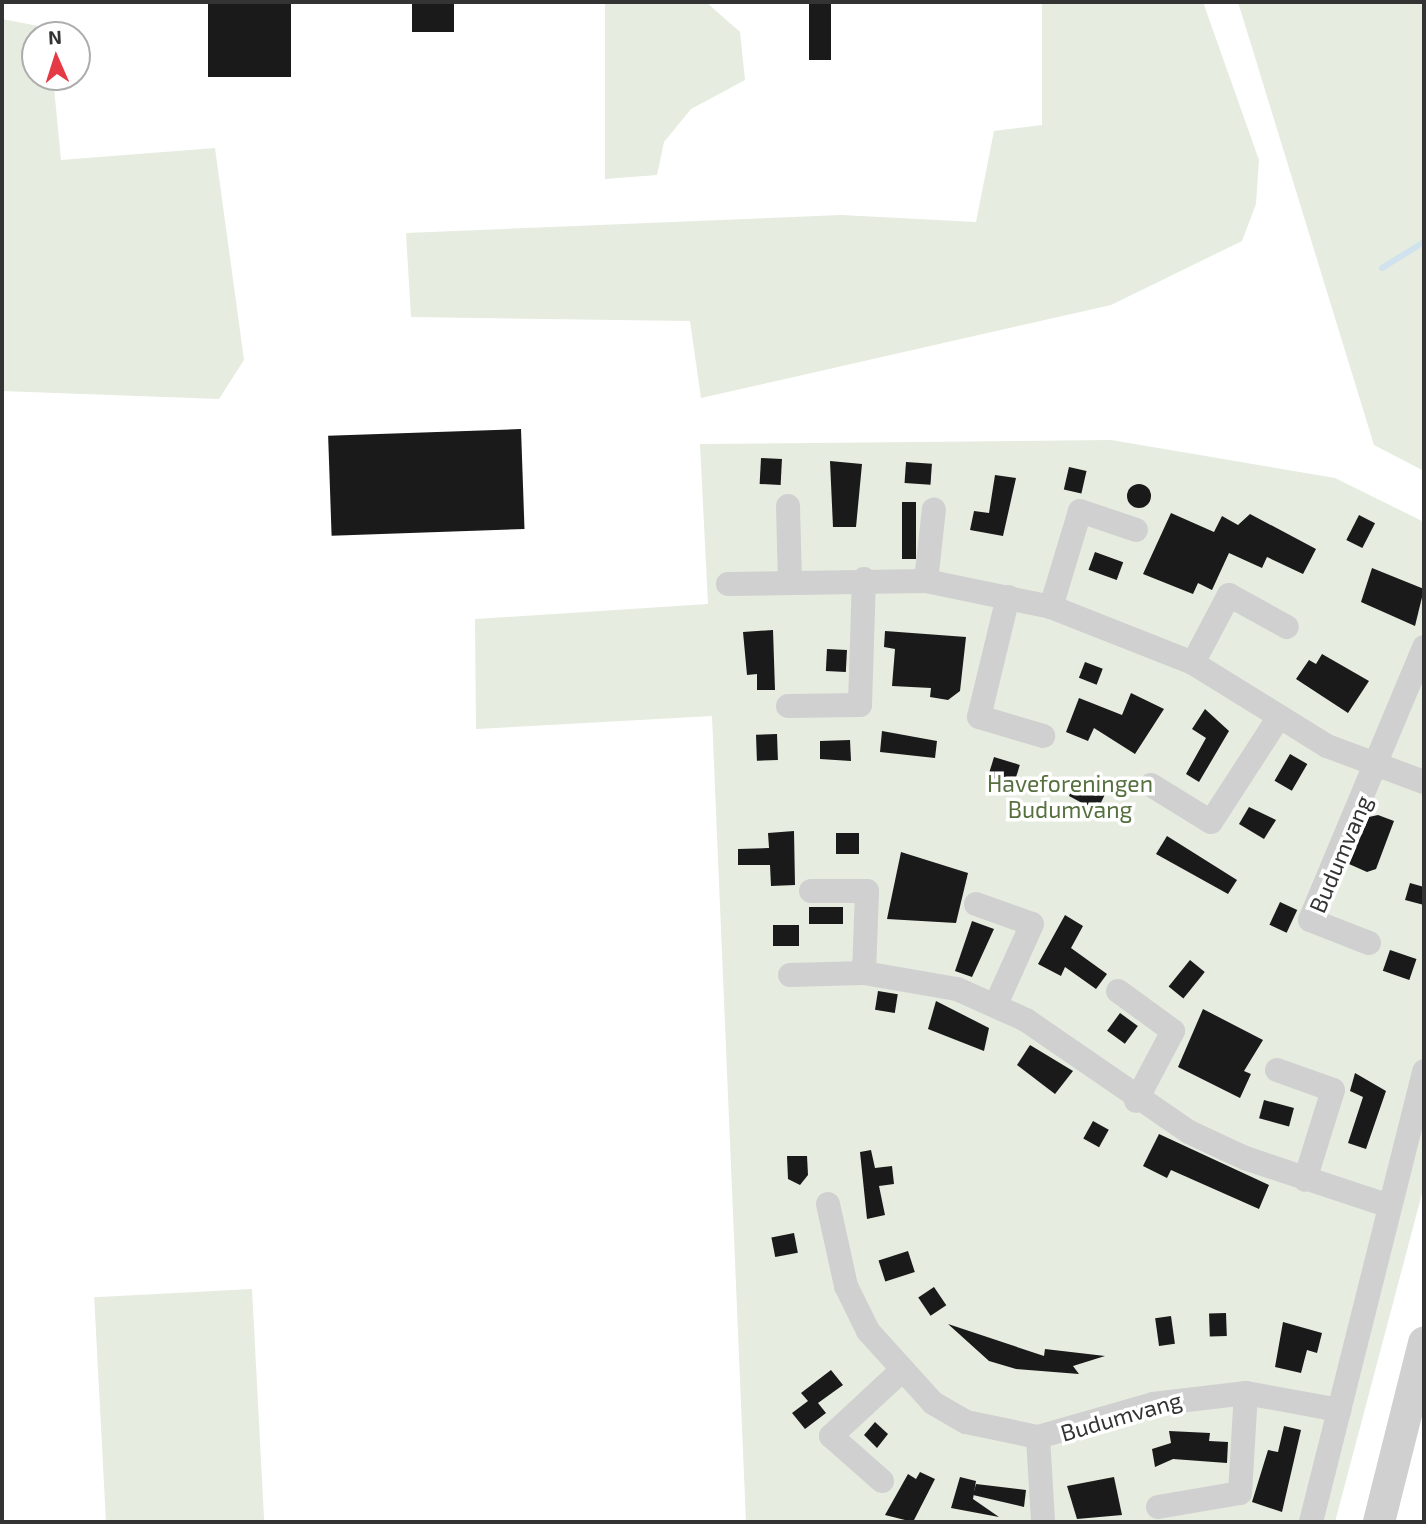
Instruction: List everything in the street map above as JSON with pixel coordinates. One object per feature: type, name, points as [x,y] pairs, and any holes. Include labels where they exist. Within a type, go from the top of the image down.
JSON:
[{"type":"street","points":[[788,506],[790,581]]},
{"type":"street","points":[[926,581],[934,509]]},
{"type":"street","points":[[1051,607],[1080,511],[1136,530]]},
{"type":"street","points":[[788,706],[860,705],[864,579]]},
{"type":"street","name":"Budumvang","points":[[728,584],[864,579],[926,581],[1051,607],[1193,663],[1279,717],[1373,768],[1424,782]]},
{"type":"street","points":[[1193,663],[1229,594],[1287,627]]},
{"type":"street","points":[[1007,597],[979,718],[1043,736]]},
{"type":"street","name":"Budumvang","points":[[1370,943],[1311,920],[1424,646]]},
{"type":"street","points":[[1152,785],[1211,821],[1279,717]]},
{"type":"street","points":[[811,891],[867,891],[864,973]]},
{"type":"street","points":[[976,904],[1032,924],[996,1004]]},
{"type":"street","points":[[790,975],[864,973],[957,989],[996,1004],[1136,1101],[1211,1142],[1305,1180],[1389,1206]]},
{"type":"street","points":[[1118,991],[1173,1031],[1136,1101]]},
{"type":"street","points":[[1276,1070],[1334,1090],[1305,1180]]},
{"type":"street","points":[[1311,1522],[1424,1071]]},
{"type":"street","name":"Budumvang","points":[[828,1204],[846,1286],[867,1331],[900,1372],[933,1403],[966,1422],[1038,1437],[1153,1404],[1246,1393],[1339,1410]]},
{"type":"street","points":[[1379,1522],[1424,1343]]},
{"type":"street","points":[[882,1481],[831,1436],[900,1372]]},
{"type":"street","points":[[1158,1507],[1240,1493],[1246,1393]]},
{"type":"street","name":"Budumvang","points":[[1038,1437],[1043,1522]]},
{"type":"green space","points":[[605,2],[706,2],[740,32],[745,80],[691,109],[664,142],[657,175],[605,179]]},
{"type":"green space","points":[[1042,2],[1203,2],[1259,160],[1256,204],[1242,241],[1111,305],[701,398],[690,321],[411,317],[406,233],[841,215],[976,222],[994,131],[1042,125]]},
{"type":"green space","points":[[1238,2],[1424,2],[1424,471],[1374,445]]},
{"type":"green space","points":[[2,19],[21,23],[21,91],[54,91],[61,160],[215,148],[244,360],[219,399],[2,391]]},
{"type":"green space","name":"Haveforeningen Budumvang","points":[[1111,440],[1335,478],[1424,522],[1424,1186],[1335,1522],[746,1522],[712,716],[476,729],[475,619],[708,604],[700,444]]},
{"type":"green space","points":[[252,1289],[264,1522],[106,1522],[94,1297]]},
{"type":"building","points":[[208,2],[291,2],[291,77],[208,77]]},
{"type":"building","points":[[412,2],[454,2],[454,32],[412,32]]},
{"type":"building","points":[[809,3],[831,3],[831,60],[809,60]]},
{"type":"building","points":[[521,429],[524,529],[332,536],[328,436]]},
{"type":"building","points":[[761,458],[782,459],[781,485],[760,484]]},
{"type":"building","points":[[830,461],[862,464],[856,527],[833,527]]},
{"type":"building","points":[[906,462],[932,464],[930,485],[905,483]]},
{"type":"building","points":[[1069,467],[1087,471],[1081,493],[1064,489]]},
{"type":"building","points":[[995,475],[1016,478],[1003,536],[970,530],[974,511],[989,513]]},
{"type":"building","points":[[1134,484],[1144,484],[1151,491],[1151,501],[1144,508],[1134,508],[1127,501],[1127,491]]},
{"type":"building","points":[[902,502],[916,502],[916,559],[902,559]]},
{"type":"building","points":[[1171,513],[1214,532],[1222,516],[1238,525],[1250,514],[1316,549],[1303,574],[1267,557],[1262,568],[1229,553],[1212,590],[1198,583],[1193,594],[1143,574]]},
{"type":"building","points":[[1359,515],[1375,523],[1362,548],[1346,540]]},
{"type":"building","points":[[1095,552],[1123,562],[1117,580],[1089,570]]},
{"type":"building","points":[[1372,568],[1424,589],[1415,626],[1361,602]]},
{"type":"building","points":[[773,630],[775,690],[757,690],[757,674],[747,675],[743,632]]},
{"type":"building","points":[[885,631],[966,637],[960,691],[948,700],[930,697],[931,688],[892,686],[895,649],[884,647]]},
{"type":"building","points":[[827,649],[847,650],[846,672],[826,671]]},
{"type":"building","points":[[1322,654],[1369,681],[1348,713],[1296,679],[1309,660],[1316,664]]},
{"type":"building","points":[[1085,662],[1103,669],[1097,685],[1079,678]]},
{"type":"building","points":[[1131,693],[1164,709],[1135,754],[1094,728],[1088,741],[1066,732],[1079,698],[1122,715]]},
{"type":"building","points":[[1205,709],[1229,731],[1199,782],[1186,774],[1206,738],[1192,729]]},
{"type":"building","points":[[882,731],[937,741],[935,758],[880,752]]},
{"type":"building","points":[[777,734],[778,760],[757,761],[756,735]]},
{"type":"building","points":[[850,740],[851,761],[820,759],[820,741]]},
{"type":"building","points":[[1290,754],[1307,764],[1292,791],[1274,781]]},
{"type":"building","points":[[994,757],[1020,765],[1013,789],[987,781]]},
{"type":"building","points":[[1076,780],[1107,790],[1097,811],[1069,796]]},
{"type":"building","points":[[1249,807],[1276,820],[1264,839],[1239,824]]},
{"type":"building","points":[[1378,815],[1394,821],[1376,869],[1367,872],[1349,864],[1369,817]]},
{"type":"building","points":[[794,831],[795,885],[771,886],[770,865],[738,865],[738,849],[769,848],[768,833]]},
{"type":"building","points":[[836,833],[859,833],[859,854],[836,854]]},
{"type":"building","points":[[1167,836],[1237,880],[1228,894],[1156,854]]},
{"type":"building","points":[[901,852],[968,873],[956,923],[887,919]]},
{"type":"building","points":[[1410,883],[1424,887],[1424,905],[1405,900]]},
{"type":"building","points":[[1280,902],[1297,910],[1287,933],[1269,925]]},
{"type":"building","points":[[809,907],[843,907],[843,924],[809,924]]},
{"type":"building","points":[[1065,915],[1083,926],[1071,948],[1107,974],[1096,989],[1065,967],[1061,976],[1038,964]]},
{"type":"building","points":[[972,921],[994,929],[972,977],[955,971]]},
{"type":"building","points":[[773,925],[799,925],[799,946],[773,946]]},
{"type":"building","points":[[1390,950],[1416,959],[1409,980],[1383,971]]},
{"type":"building","points":[[1190,960],[1205,972],[1183,998],[1169,986]]},
{"type":"building","points":[[878,991],[898,994],[895,1013],[875,1010]]},
{"type":"building","points":[[936,1001],[989,1028],[984,1051],[928,1029]]},
{"type":"building","points":[[1203,1009],[1263,1040],[1244,1071],[1251,1074],[1240,1098],[1178,1067]]},
{"type":"building","points":[[1120,1013],[1138,1026],[1125,1044],[1107,1031]]},
{"type":"building","points":[[1030,1045],[1073,1071],[1055,1094],[1017,1065]]},
{"type":"building","points":[[1355,1073],[1386,1091],[1366,1149],[1348,1143],[1363,1097],[1350,1091]]},
{"type":"building","points":[[1264,1100],[1294,1108],[1289,1126],[1259,1118]]},
{"type":"building","points":[[1093,1121],[1109,1130],[1099,1147],[1083,1138]]},
{"type":"building","points":[[1159,1134],[1269,1185],[1259,1209],[1171,1170],[1167,1178],[1143,1166]]},
{"type":"building","points":[[871,1150],[875,1168],[892,1166],[894,1184],[879,1186],[885,1215],[867,1219],[860,1152]]},
{"type":"building","points":[[787,1156],[807,1156],[808,1175],[800,1185],[788,1179]]},
{"type":"building","points":[[794,1233],[798,1253],[775,1257],[771,1237]]},
{"type":"building","points":[[908,1251],[915,1272],[885,1282],[879,1261]]},
{"type":"building","points":[[934,1287],[946,1305],[931,1316],[918,1298]]},
{"type":"building","points":[[1226,1313],[1227,1336],[1210,1337],[1209,1314]]},
{"type":"building","points":[[1171,1316],[1175,1344],[1159,1346],[1155,1318]]},
{"type":"building","points":[[1283,1322],[1322,1333],[1317,1353],[1307,1350],[1301,1373],[1275,1367]]},
{"type":"building","points":[[948,1324],[1044,1356],[1045,1349],[1105,1356],[1073,1366],[1079,1374],[1016,1369],[989,1361]]},
{"type":"building","points":[[831,1370],[843,1385],[818,1403],[826,1413],[805,1429],[792,1413],[808,1401],[801,1393]]},
{"type":"building","points":[[875,1422],[888,1434],[877,1448],[864,1435]]},
{"type":"building","points":[[1284,1426],[1301,1430],[1282,1512],[1252,1502],[1268,1450],[1278,1452]]},
{"type":"building","points":[[1169,1431],[1210,1433],[1209,1441],[1228,1442],[1227,1463],[1173,1459],[1155,1467],[1152,1449],[1171,1443]]},
{"type":"building","points":[[920,1472],[935,1479],[913,1522],[885,1515],[908,1474],[916,1479]]},
{"type":"building","points":[[960,1477],[976,1481],[973,1499],[999,1517],[951,1508]]},
{"type":"building","points":[[1114,1477],[1122,1515],[1077,1519],[1067,1486]]},
{"type":"building","points":[[976,1484],[1026,1490],[1024,1507],[973,1495]]},
{"type":"waterway","points":[[1382,268],[1424,242]]}]
